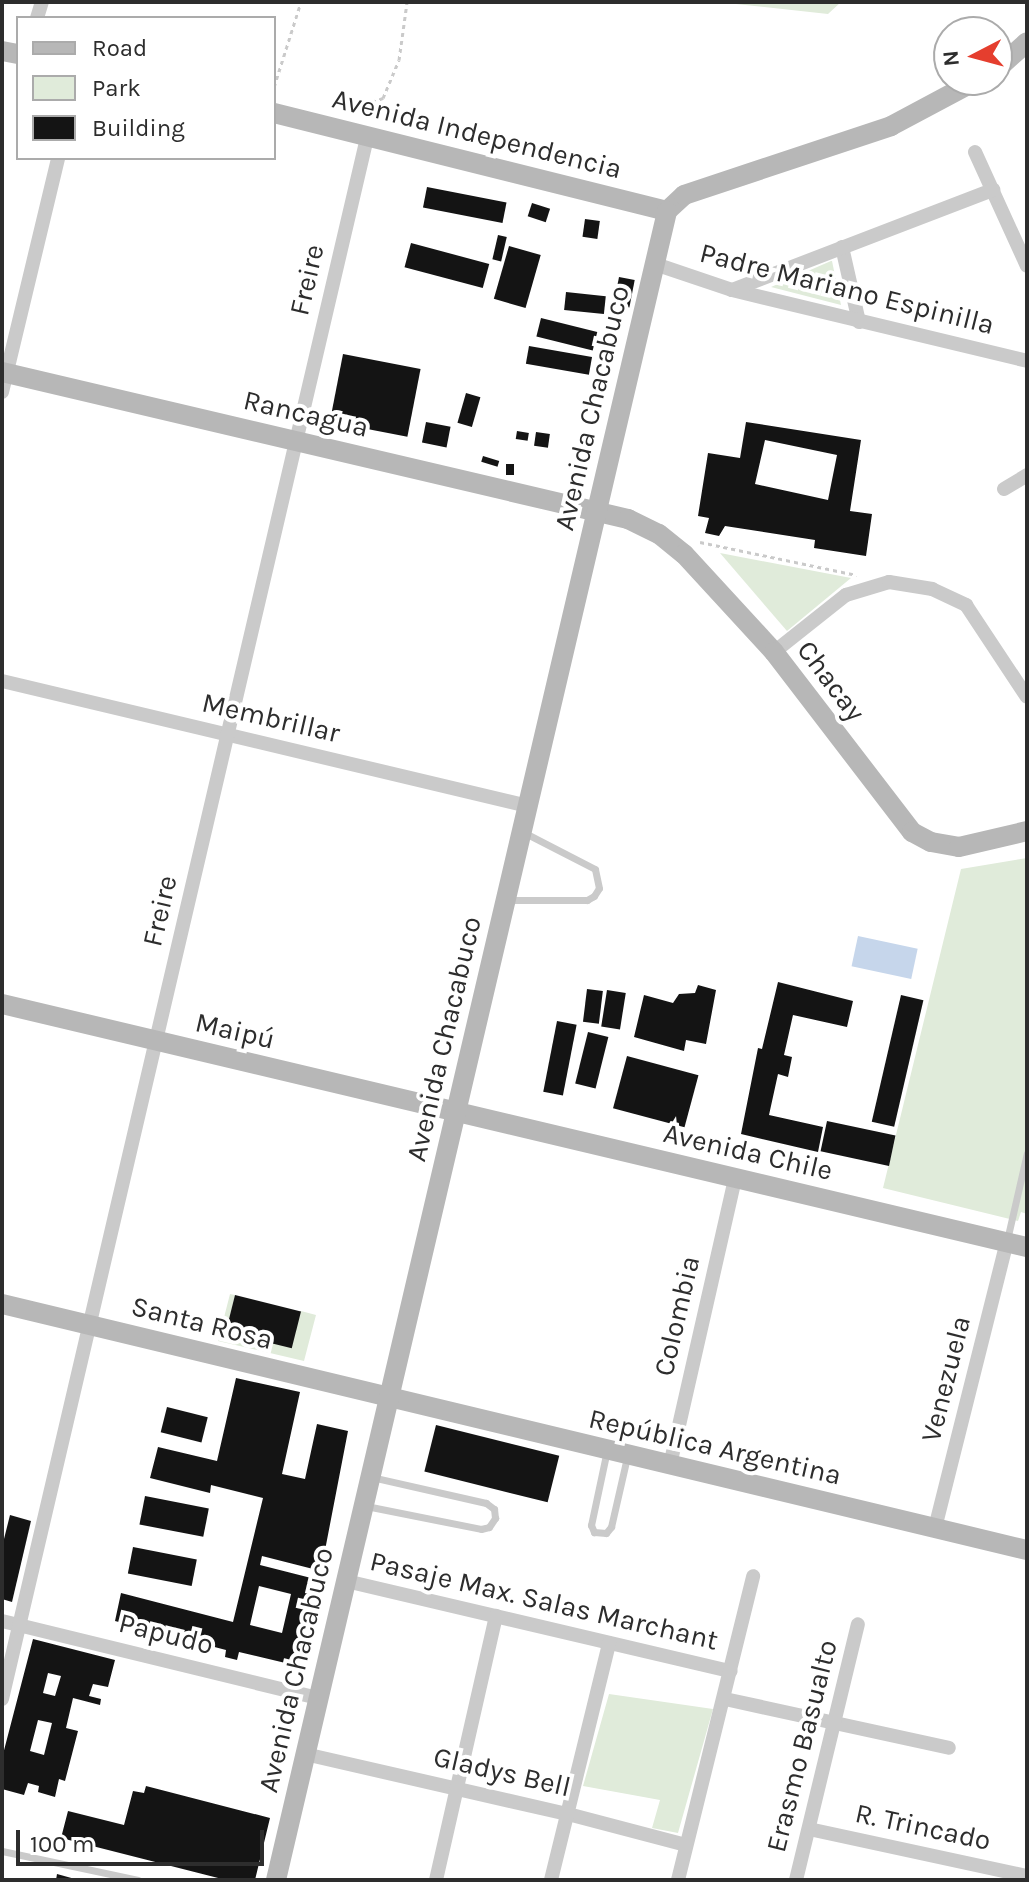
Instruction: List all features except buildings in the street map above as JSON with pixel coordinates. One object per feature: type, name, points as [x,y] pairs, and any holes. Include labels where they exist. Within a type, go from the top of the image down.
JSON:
[{"type":"main road","points":[[667,211],[684,195],[891,126],[947,96]]},
{"type":"main road","name":"Avenida Independencia","points":[[276,113],[667,211]]},
{"type":"main road","name":"Avenida Chacabuco","points":[[276,1880],[667,211]]},
{"type":"main road","name":"Rancagua","points":[[4,379],[297,441],[597,510]]},
{"type":"main road","name":"Chacay","points":[[597,510],[636,522],[673,544],[774,652],[912,832],[931,842],[959,847],[1027,831]]},
{"type":"main road","name":"Maipú","points":[[2,1004],[456,1112]]},
{"type":"main road","name":"Avenida Chile","points":[[456,1112],[1017,1245]]},
{"type":"main road","name":"Santa Rosa","points":[[2,1304],[389,1397]]},
{"type":"main road","name":"República Argentina","points":[[389,1397],[1027,1550]]},
{"type":"main road","points":[[1003,1544],[1027,1556]]},
{"type":"street","name":"Freire","points":[[2,1699],[368,134]]},
{"type":"street","points":[[975,152],[1027,266]]},
{"type":"street","points":[[4,379],[58,160]]},
{"type":"street","points":[[732,290],[993,190]]},
{"type":"street","points":[[842,247],[859,322]]},
{"type":"street","name":"Padre Mariano Espinilla","points":[[655,264],[732,290],[1027,361]]},
{"type":"street","points":[[1004,489],[1027,475]]},
{"type":"street","points":[[774,652],[846,595],[889,582],[932,589],[966,605],[1027,697]]},
{"type":"street","name":"Membrillar","points":[[2,681],[528,806]]},
{"type":"street","name":"Colombia","points":[[670,1465],[735,1178]]},
{"type":"street","name":"Venezuela","points":[[935,1528],[1017,1245]]},
{"type":"street","points":[[678,1880],[753,1576]]},
{"type":"street","name":"Pasaje Max. Salas Marchant","points":[[346,1581],[731,1671]]},
{"type":"street","points":[[436,1880],[496,1616]]},
{"type":"street","name":"Papudo","points":[[2,1621],[318,1698]]},
{"type":"street","name":"Erasmo Basualto","points":[[796,1880],[858,1624]]},
{"type":"street","points":[[551,1880],[609,1643]]},
{"type":"street","points":[[725,1699],[949,1748]]},
{"type":"street","name":"Gladys Bell","points":[[305,1754],[568,1814],[686,1845]]},
{"type":"street","name":"R. Trincado","points":[[809,1829],[1027,1876]]},
{"type":"lane","points":[[505,900],[587,900],[599,888],[595,869],[522,831]]},
{"type":"lane","points":[[1017,1245],[1027,1153]]},
{"type":"lane","points":[[607,1450],[591,1525],[594,1532],[606,1533],[611,1527],[628,1455]]},
{"type":"lane","points":[[364,1505],[481,1529],[489,1527],[495,1518],[494,1509],[486,1503],[370,1477]]},
{"type":"lane","points":[[2,1851],[138,1880]]},
{"type":"path","points":[[276,81],[301,2]]},
{"type":"path","points":[[372,102],[383,98],[399,60],[407,2]]},
{"type":"path","points":[[673,544],[695,541],[859,576]]},
{"type":"green space","points":[[717,2],[841,2],[828,14]]},
{"type":"green space","points":[[831,261],[841,305],[771,287]]},
{"type":"green space","points":[[720,553],[851,578],[787,631]]},
{"type":"green space","points":[[1027,858],[1027,1214],[1021,1212],[1018,1221],[883,1188],[961,869]]},
{"type":"green space","points":[[230,1294],[235,1295],[226,1332],[301,1311],[316,1315],[304,1361],[218,1341]]},
{"type":"green space","points":[[609,1694],[713,1709],[678,1833],[652,1828],[660,1800],[583,1786]]},
{"type":"water","points":[[858,936],[918,949],[911,979],[852,966]]}]
